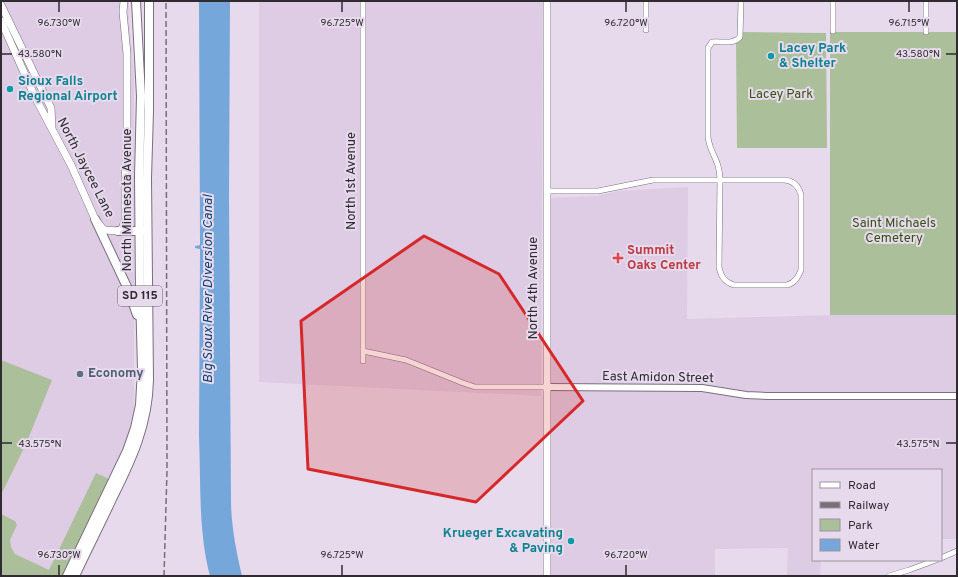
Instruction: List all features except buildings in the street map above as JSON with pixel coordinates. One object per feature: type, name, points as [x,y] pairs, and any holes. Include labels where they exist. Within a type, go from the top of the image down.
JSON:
[{"type":"main road","name":"North Jaycee Lane","points":[[1,21],[35,97],[71,165],[95,219],[105,230],[118,231],[122,229],[125,221],[127,146],[127,54],[123,12],[124,1]]},
{"type":"main road","name":"North Minnesota Avenue","points":[[75,576],[129,464],[138,442],[148,402],[149,380],[143,232],[141,96],[136,1]]},
{"type":"main road","name":"North Minnesota Avenue","points":[[67,576],[132,438],[140,405],[142,343],[140,293],[147,178],[149,112],[148,1]]},
{"type":"main road","name":"North 4th Avenue","points":[[547,1],[547,576]]},
{"type":"main road","points":[[1,5],[51,108],[53,130]]},
{"type":"main road","points":[[95,219],[132,297],[137,314],[142,343]]},
{"type":"main road","points":[[118,231],[143,232]]},
{"type":"street","name":"North 1st Avenue","points":[[363,1],[363,361]]},
{"type":"street","points":[[646,1],[646,30]]},
{"type":"street","points":[[546,191],[598,191],[652,180],[720,180],[785,180],[794,183],[800,189],[801,195],[801,270],[797,278],[787,285],[734,285],[724,280],[720,272],[720,180],[719,165],[709,145],[708,137],[708,46],[712,42],[732,42],[740,38],[741,1]]},
{"type":"street","points":[[833,1],[833,31]]},
{"type":"street","points":[[926,1],[926,32]]},
{"type":"street","name":"East Amidon Street","points":[[363,351],[406,360],[475,387],[702,388],[746,395],[767,396],[957,396]]},
{"type":"street","points":[[942,558],[957,551]]},
{"type":"street","points":[[889,576],[933,561]]},
{"type":"highlighted area","points":[[424,236],[499,274],[583,401],[476,502],[308,469],[301,321]]},
{"type":"shaded area","name":"Sioux Falls Regional Airport","points":[[1,1],[129,1],[129,20],[134,75],[134,409],[130,430],[123,449],[63,576],[1,576]]},
{"type":"shaded area","points":[[259,1],[543,1],[541,396],[259,382]]},
{"type":"shaded area","points":[[688,187],[687,319],[830,315],[957,315],[957,539],[942,539],[942,469],[812,469],[812,561],[821,561],[820,576],[787,576],[788,548],[715,549],[715,576],[550,576],[550,198],[597,196],[619,191]]},
{"type":"green space","name":"Lacey Park","points":[[741,32],[826,33],[827,148],[737,148],[736,41]]},
{"type":"green space","name":"Saint Michaels Cemetery","points":[[830,32],[957,32],[957,315],[830,315]]},
{"type":"green space","points":[[1,360],[52,380],[26,444],[1,495]]},
{"type":"green space","points":[[96,473],[109,479],[63,576],[1,576],[1,514],[15,521],[17,525],[10,540],[11,547],[15,554],[49,570]]},
{"type":"water","name":"Big Sioux River Diversion Canal","points":[[199,1],[230,1],[229,199],[231,499],[234,538],[242,576],[210,576],[206,559],[202,524],[199,436],[200,249],[195,248],[195,246],[200,245]]},
{"type":"railway","points":[[164,576],[167,470],[166,1]]},
{"type":"place","name":"Lacey Park & Shelter","points":[[771,56]]},
{"type":"place","name":"Sioux Falls Regional Airport","points":[[10,89]]},
{"type":"place","name":"Summit Oaks Center","points":[[618,258]]},
{"type":"place","name":"Economy","points":[[80,374]]},
{"type":"place","name":"Krueger Excavating & Paving","points":[[571,541]]}]
